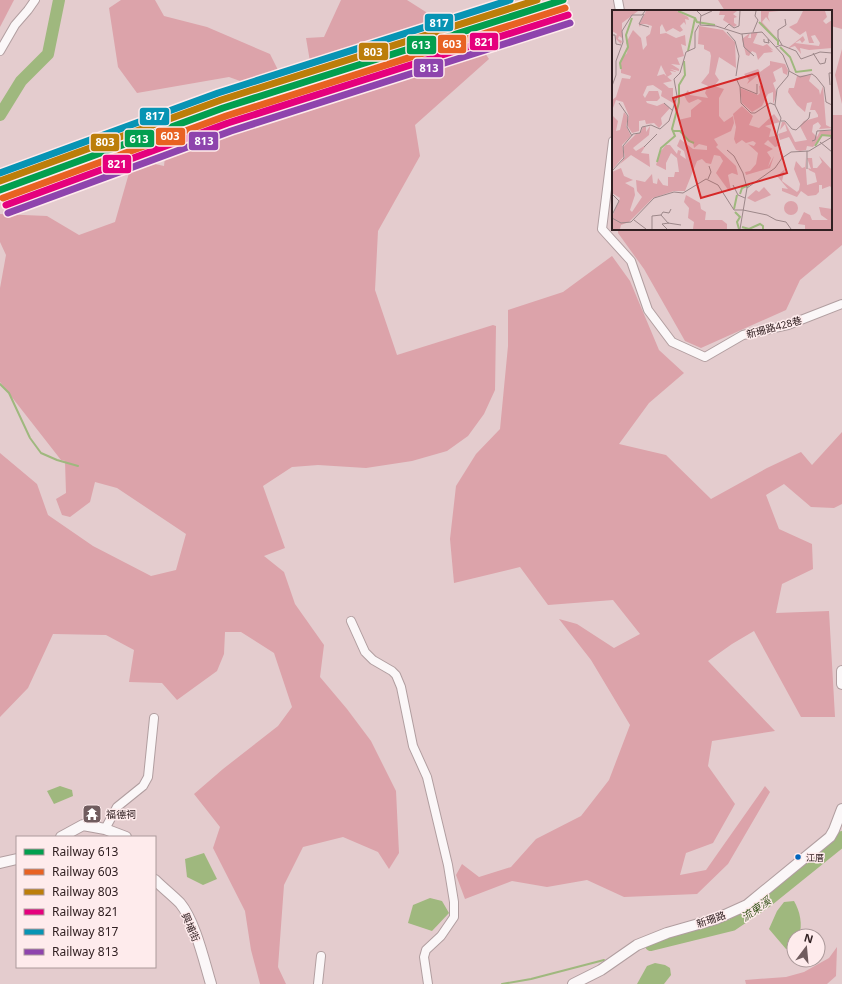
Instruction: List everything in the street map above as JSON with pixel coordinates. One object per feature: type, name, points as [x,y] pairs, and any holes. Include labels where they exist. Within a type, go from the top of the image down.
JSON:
[{"type":"street","points":[[0,51],[15,25],[35,0]]},
{"type":"street","points":[[618,0],[620,10]]},
{"type":"street","name":"新珊路428巷","points":[[612,149],[602,230],[631,261],[648,310],[672,342],[705,357],[743,335],[788,325],[842,304]]},
{"type":"street","points":[[351,621],[365,652],[373,660],[392,671],[396,675],[401,687],[413,746],[427,777],[448,865],[454,902],[454,917],[441,936],[426,950],[424,957],[428,984]]},
{"type":"street","points":[[105,829],[117,807],[143,786],[148,777],[154,718]]},
{"type":"street","name":"新珊路","points":[[573,984],[601,970],[637,944],[667,933],[716,919],[748,905],[839,831],[842,809]]},
{"type":"street","points":[[63,836],[83,825],[105,829],[123,836]]},
{"type":"street","points":[[0,863],[16,859]]},
{"type":"street","name":"興埔街","points":[[156,881],[180,904],[187,916],[193,929],[211,984]]},
{"type":"street","points":[[318,984],[321,956]]},
{"type":"shaded area","points":[[0,0],[14,0],[0,27]]},
{"type":"shaded area","points":[[121,0],[155,0],[164,16],[207,27],[270,54],[292,98],[316,97],[306,38],[324,37],[341,0],[407,0],[481,47],[489,59],[415,125],[420,156],[378,231],[375,290],[397,355],[493,325],[496,326],[495,390],[484,414],[468,436],[447,451],[412,461],[366,468],[318,465],[292,467],[263,486],[285,548],[264,556],[284,572],[295,604],[324,645],[320,677],[371,741],[396,791],[399,853],[389,869],[378,852],[343,837],[303,847],[284,885],[278,967],[286,984],[260,984],[251,950],[245,911],[213,848],[220,827],[194,794],[278,726],[292,707],[274,653],[241,632],[225,632],[224,654],[217,671],[177,700],[162,683],[129,682],[134,650],[106,635],[53,634],[28,688],[0,717],[0,453],[37,484],[48,515],[93,546],[151,576],[176,570],[186,534],[117,488],[95,482],[90,502],[70,517],[62,515],[56,499],[66,493],[65,461],[61,460],[0,382],[0,288],[6,255],[0,242],[0,214],[47,216],[79,235],[115,222],[133,159],[164,166],[166,148],[258,108],[254,86],[229,77],[137,93],[118,67],[109,8]]},
{"type":"shaded area","points":[[718,0],[842,0],[842,29],[832,26],[832,10],[724,10]]},
{"type":"shaded area","points":[[842,49],[842,104],[835,75]]},
{"type":"shaded area","points":[[832,115],[842,115],[842,245],[800,280],[786,310],[701,348],[685,341],[644,269],[618,233],[618,230],[832,230]]},
{"type":"shaded area","points":[[612,256],[630,281],[659,350],[684,373],[649,403],[619,444],[666,455],[711,499],[767,468],[801,452],[812,465],[842,432],[842,504],[834,508],[811,507],[784,484],[766,495],[779,529],[812,544],[813,569],[782,584],[776,613],[829,611],[835,717],[801,717],[754,631],[708,661],[775,731],[712,741],[708,766],[735,804],[713,843],[686,853],[680,875],[706,870],[765,786],[770,792],[728,864],[697,894],[624,897],[587,880],[547,887],[512,881],[465,899],[456,875],[462,864],[479,877],[511,867],[536,839],[581,816],[609,780],[630,725],[591,660],[559,619],[577,624],[614,648],[640,634],[613,600],[548,605],[520,567],[454,583],[450,539],[456,486],[476,454],[500,429],[508,346],[508,310],[563,292]]},
{"type":"shaded area","points":[[60,786],[72,790],[73,796],[54,804],[47,791]]},
{"type":"shaded area","points":[[204,853],[217,879],[203,885],[187,877],[185,859]]},
{"type":"shaded area","points":[[430,898],[442,901],[449,913],[432,931],[408,923],[413,905]]},
{"type":"shaded area","points":[[794,901],[798,909],[801,927],[786,928],[786,949],[769,929],[777,911],[784,902]]},
{"type":"shaded area","points":[[837,947],[836,976],[827,984],[746,984],[745,980],[786,977],[804,972],[811,968],[826,968],[826,960]]},
{"type":"shaded area","points":[[655,963],[665,965],[670,968],[671,975],[664,984],[637,984],[647,966]]},
{"type":"waterway","points":[[0,115],[21,81],[48,54],[59,0]]},
{"type":"waterway","points":[[0,384],[9,393],[30,438],[41,453],[57,460],[78,466]]},
{"type":"waterway","name":"流東溪","points":[[651,945],[732,925],[766,902],[838,844],[842,837]]},
{"type":"waterway","name":"流東溪","points":[[502,984],[531,979],[604,960]]},
{"type":"rail line","name":"817","points":[[0,173],[218,93],[510,0]]},
{"type":"rail line","name":"803","points":[[0,181],[221,100],[537,0]]},
{"type":"rail line","name":"613","points":[[0,190],[223,108],[563,0]]},
{"type":"rail line","name":"603","points":[[3,198],[226,116],[565,8]]},
{"type":"rail line","name":"821","points":[[6,205],[228,123],[568,15]]},
{"type":"rail line","name":"813","points":[[8,213],[231,131],[570,23]]},
{"type":"place","name":"福德祠","points":[[92,814]]},
{"type":"place","name":"江厝","points":[[798,857]]}]
